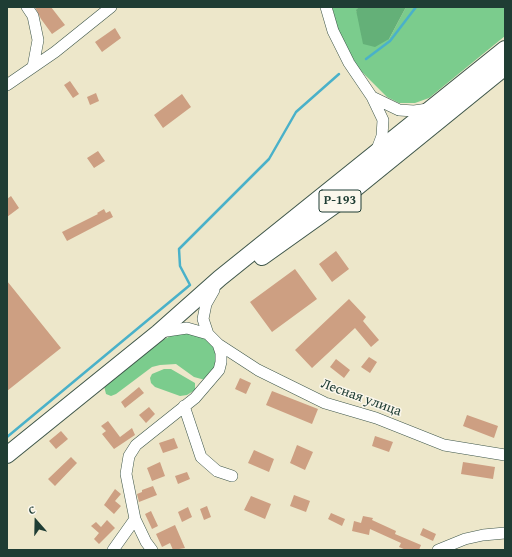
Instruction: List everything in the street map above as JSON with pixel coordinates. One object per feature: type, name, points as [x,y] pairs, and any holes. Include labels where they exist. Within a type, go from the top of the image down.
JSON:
[{"type":"highway","name":"Р-193","points":[[7,455],[158,333],[220,278],[505,49]]},
{"type":"highway","name":"Р-193","points":[[191,305],[335,205],[505,67]]},
{"type":"street","points":[[27,7],[33,16],[38,40],[34,67]]},
{"type":"street","points":[[7,85],[55,52],[111,7]]},
{"type":"street","points":[[326,7],[332,31],[349,63],[372,97],[383,120],[382,136],[376,152]]},
{"type":"street","points":[[372,97],[399,110],[414,111],[433,108]]},
{"type":"street","points":[[208,334],[204,325],[204,312],[206,304],[214,290]]},
{"type":"street","points":[[158,333],[187,328],[208,334]]},
{"type":"street","name":"Лесная улица","points":[[208,334],[218,344],[258,370],[325,403],[376,418],[444,445],[505,455]]},
{"type":"street","points":[[152,550],[146,542],[135,519],[126,474],[129,456],[136,445],[206,387],[219,370],[221,362],[218,344]]},
{"type":"street","points":[[184,406],[201,456],[217,471],[232,476]]},
{"type":"street","points":[[114,550],[135,519]]},
{"type":"street","points":[[438,550],[465,539],[483,535],[505,533]]},
{"type":"green space","points":[[332,7],[359,7],[356,11],[389,39],[406,7],[505,7],[505,36],[429,98],[415,103],[399,103],[387,97],[358,68],[339,34]]},
{"type":"green space","points":[[359,7],[406,7],[389,39],[375,47],[363,44],[356,10]]},
{"type":"green space","points":[[185,332],[204,335],[216,350],[217,367],[205,380],[194,377],[176,364],[160,365],[152,367],[116,394],[111,396],[106,394],[104,386],[107,382],[163,340],[174,334]]},
{"type":"green space","points":[[164,369],[171,369],[195,383],[195,390],[187,395],[180,396],[155,387],[151,383],[150,378],[152,374]]},
{"type":"building","points":[[35,7],[51,7],[65,25],[52,34],[41,19]]},
{"type":"building","points":[[115,28],[121,38],[102,52],[95,42]]},
{"type":"building","points":[[70,81],[79,94],[73,98],[64,85]]},
{"type":"building","points":[[96,93],[99,101],[90,105],[87,97]]},
{"type":"building","points":[[182,94],[191,107],[163,128],[154,115]]},
{"type":"building","points":[[98,151],[105,161],[94,168],[87,158]]},
{"type":"building","points":[[11,196],[19,208],[7,217],[7,199]]},
{"type":"building","points":[[104,209],[106,213],[110,211],[113,217],[67,241],[62,232],[98,214],[97,213]]},
{"type":"building","points":[[336,251],[349,269],[332,282],[319,264]]},
{"type":"building","points":[[295,269],[317,299],[272,332],[250,302]]},
{"type":"building","points":[[7,281],[61,348],[7,391]]},
{"type":"building","points":[[349,299],[366,317],[363,321],[379,340],[371,347],[355,328],[312,368],[295,350]]},
{"type":"building","points":[[369,357],[377,362],[370,373],[361,367]]},
{"type":"building","points":[[336,359],[350,370],[344,378],[330,367]]},
{"type":"building","points":[[240,378],[251,383],[246,394],[235,389]]},
{"type":"building","points":[[139,387],[144,393],[125,408],[121,402]]},
{"type":"building","points":[[272,391],[318,409],[312,424],[266,405]]},
{"type":"building","points":[[149,407],[155,414],[146,423],[139,415]]},
{"type":"building","points":[[467,415],[498,426],[494,438],[463,426]]},
{"type":"building","points":[[108,421],[120,437],[132,428],[135,435],[114,449],[102,434],[106,431],[101,426]]},
{"type":"building","points":[[61,431],[68,439],[56,449],[49,441]]},
{"type":"building","points":[[375,436],[393,442],[389,452],[372,446]]},
{"type":"building","points":[[174,438],[178,448],[163,453],[159,443]]},
{"type":"building","points":[[297,445],[313,452],[305,470],[290,463]]},
{"type":"building","points":[[254,450],[274,459],[269,472],[248,463]]},
{"type":"building","points":[[71,457],[77,463],[55,486],[48,479]]},
{"type":"building","points":[[160,462],[165,476],[152,481],[147,468]]},
{"type":"building","points":[[463,462],[495,467],[493,479],[461,474]]},
{"type":"building","points":[[187,472],[190,479],[178,484],[175,476]]},
{"type":"building","points":[[153,486],[157,495],[139,502],[137,494],[142,492],[142,490]]},
{"type":"building","points":[[115,489],[121,494],[115,501],[121,506],[114,514],[104,505]]},
{"type":"building","points":[[294,495],[310,501],[306,512],[290,506]]},
{"type":"building","points":[[251,496],[271,504],[265,519],[244,510]]},
{"type":"building","points":[[207,506],[211,517],[204,520],[200,509]]},
{"type":"building","points":[[188,507],[192,517],[182,522],[178,512]]},
{"type":"building","points":[[151,511],[158,526],[152,529],[145,514]]},
{"type":"building","points":[[331,513],[345,519],[342,526],[328,519]]},
{"type":"building","points":[[363,516],[373,518],[372,520],[396,531],[395,534],[421,545],[419,550],[406,550],[399,547],[401,543],[370,529],[369,535],[352,531],[354,521],[361,523]]},
{"type":"building","points":[[107,520],[115,528],[99,544],[94,539],[99,533],[91,526],[96,522],[101,527]]},
{"type":"building","points":[[175,525],[185,548],[173,550],[170,543],[162,547],[156,534]]},
{"type":"building","points":[[423,528],[436,534],[433,541],[420,535]]},
{"type":"waterway","points":[[366,59],[390,41],[416,7]]},
{"type":"waterway","points":[[7,437],[190,285],[180,266],[179,249],[269,159],[296,112],[339,74]]}]
